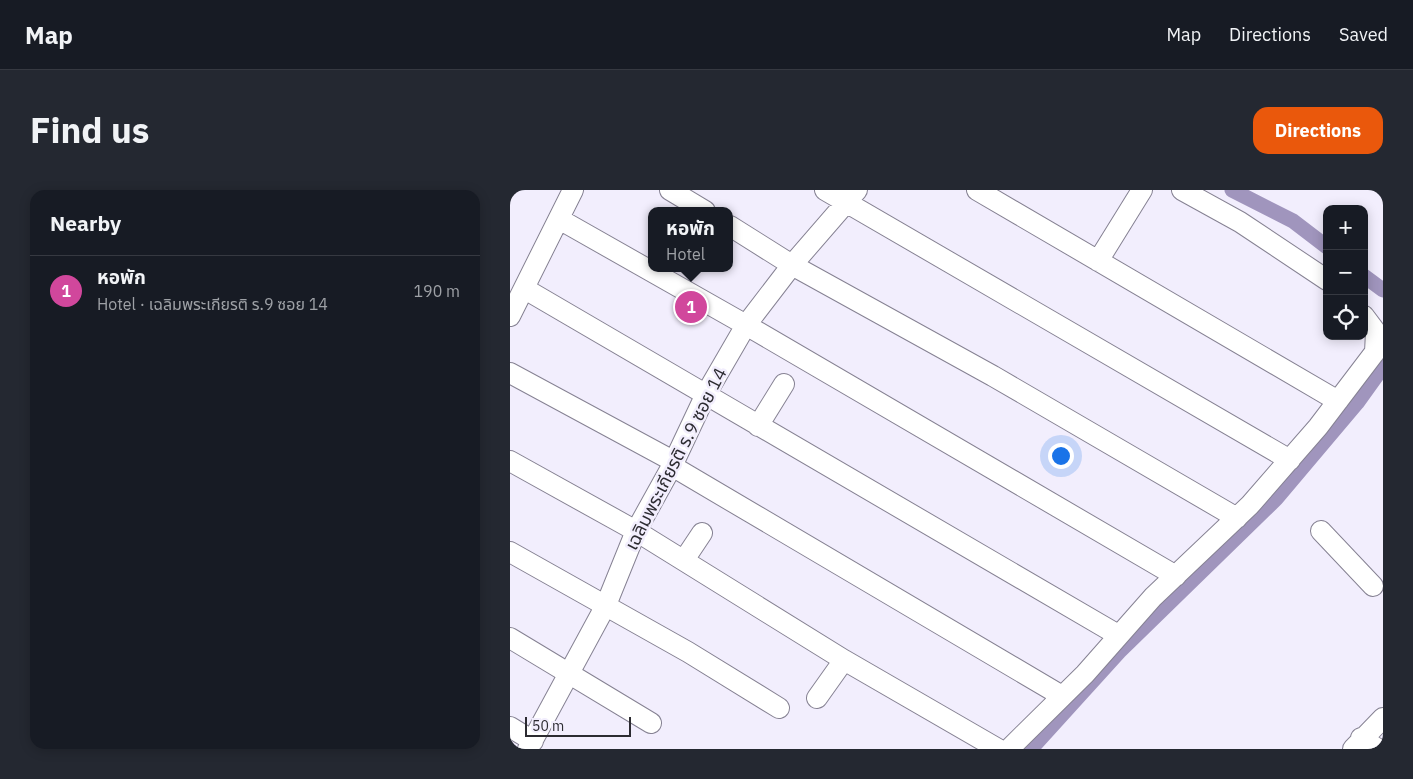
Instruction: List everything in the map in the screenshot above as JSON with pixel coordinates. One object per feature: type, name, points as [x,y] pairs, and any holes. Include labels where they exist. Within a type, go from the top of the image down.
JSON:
[{"type":"street","points":[[510,316],[573,190]]},
{"type":"street","points":[[670,190],[698,207]]},
{"type":"street","points":[[825,190],[852,196],[1290,460]]},
{"type":"street","points":[[977,190],[1338,401]]},
{"type":"street","points":[[1098,261],[1142,190]]},
{"type":"street","points":[[1182,190],[1240,222],[1323,277]]},
{"type":"street","name":"เฉลิมพระเกียรติ ร.9 ซอย 14","points":[[531,746],[606,605],[636,531],[706,394],[746,325],[792,265],[852,196]]},
{"type":"street","points":[[559,219],[648,269]]},
{"type":"street","points":[[733,228],[792,265],[993,376],[1236,518]]},
{"type":"street","points":[[652,272],[1176,576]]},
{"type":"street","points":[[525,289],[1118,635]]},
{"type":"street","points":[[1010,749],[1085,674],[1118,635],[1236,518],[1290,460],[1375,352],[1378,343],[1376,332],[1368,321]]},
{"type":"street","points":[[510,373],[672,463],[1062,696]]},
{"type":"street","points":[[758,426],[784,384]]},
{"type":"street","points":[[510,461],[636,531],[844,660],[998,749]]},
{"type":"street","points":[[1321,531],[1374,589]]},
{"type":"street","points":[[684,560],[702,533]]},
{"type":"street","points":[[510,552],[606,605],[779,708]]},
{"type":"street","points":[[510,638],[651,723]]},
{"type":"street","points":[[817,698],[844,660]]},
{"type":"street","points":[[1357,744],[1383,718]]},
{"type":"street","points":[[510,727],[531,746]]},
{"type":"street","points":[[1357,744],[1378,749]]},
{"type":"waterway","points":[[1232,190],[1293,221],[1323,244]]},
{"type":"waterway","points":[[1368,279],[1383,290]]},
{"type":"waterway","points":[[1031,749],[1119,652],[1276,499],[1357,403],[1383,367]]},
{"type":"place","name":"หอพัก","points":[[691,307]]}]
